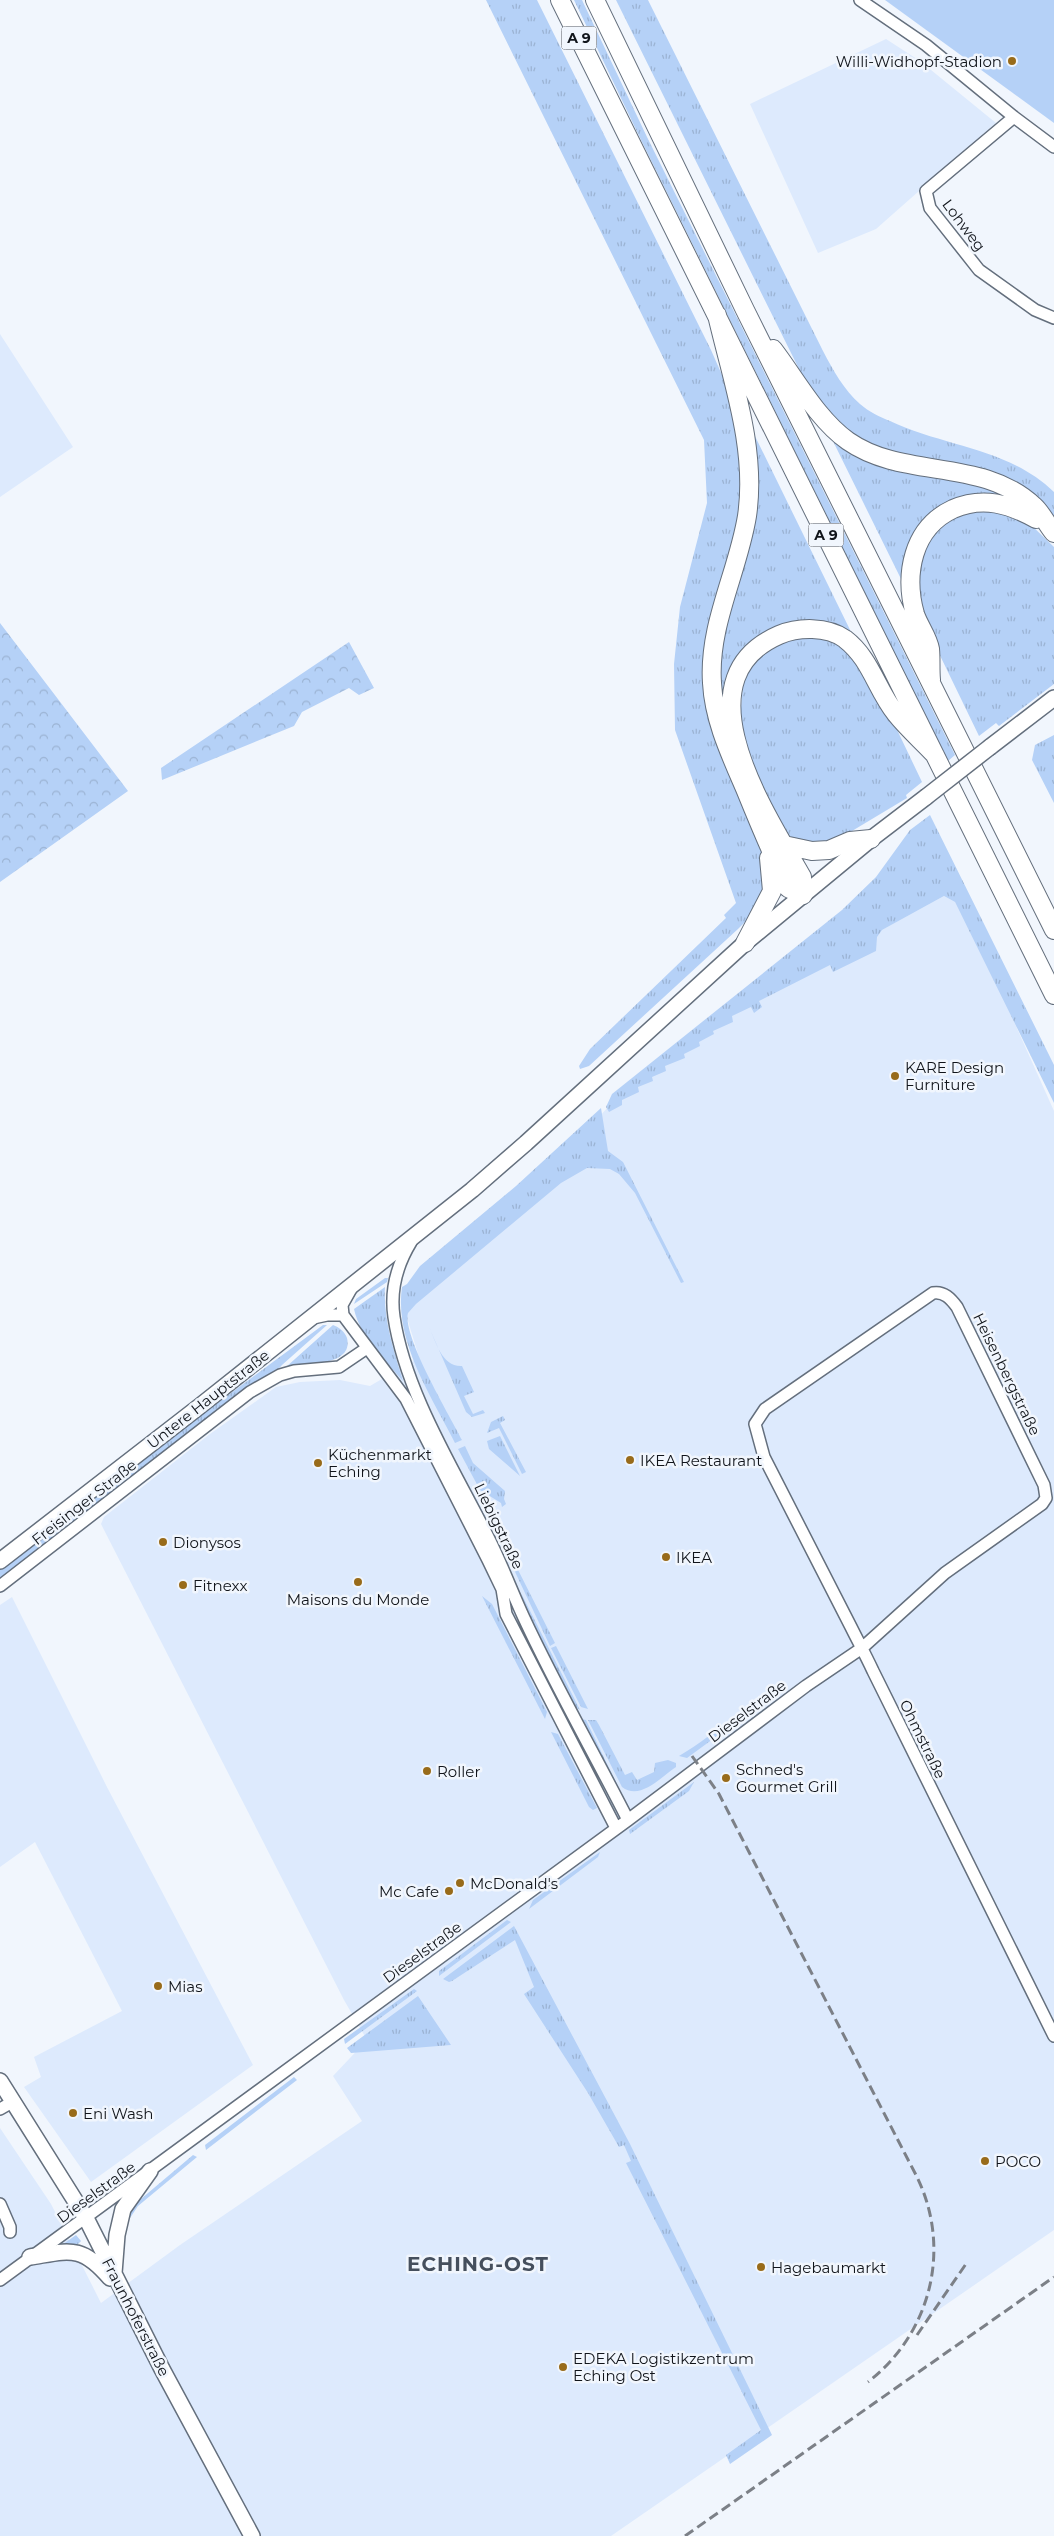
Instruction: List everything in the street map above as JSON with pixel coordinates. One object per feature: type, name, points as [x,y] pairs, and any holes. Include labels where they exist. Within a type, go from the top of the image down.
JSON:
[{"type":"highway","name":"A 9","points":[[560,0],[1054,995]]},
{"type":"highway","name":"A 9","points":[[596,0],[745,310],[1054,930]]},
{"type":"highway","points":[[745,310],[830,426],[848,441],[868,452],[900,462],[967,473],[993,481],[1035,506],[1051,529]]},
{"type":"highway","points":[[717,315],[747,442],[749,480],[744,531],[714,643],[711,666],[713,699],[724,740],[776,844],[802,877],[804,895]]},
{"type":"highway","points":[[931,686],[930,648],[916,616],[910,576],[915,551],[927,529],[947,512],[964,505],[983,502],[1016,508],[1051,529]]},
{"type":"highway","points":[[745,943],[772,891],[776,844],[736,743],[730,713],[732,689],[742,665],[751,654],[771,639],[783,634],[808,629],[820,630],[843,638],[860,652],[870,666],[895,713],[935,755]]},
{"type":"highway","points":[[776,844],[812,851],[829,850],[850,841],[871,839]]},
{"type":"main road","name":"Untere Hauptstraße","points":[[0,1561],[415,1236],[526,1143],[745,943],[871,839],[1054,698]]},
{"type":"main road","name":"Fraunhoferstraße","points":[[0,2081],[86,2218],[114,2275],[252,2536]]},
{"type":"main road","points":[[114,2275],[117,2235],[123,2209],[150,2171]]},
{"type":"main road","points":[[30,2257],[77,2252],[89,2257],[104,2270],[123,2292]]},
{"type":"street","points":[[860,0],[926,45],[1054,147]]},
{"type":"street","name":"Lohweg","points":[[1014,117],[926,190],[930,208],[979,270],[1035,310],[1054,318]]},
{"type":"street","name":"Liebigstraße","points":[[415,1236],[402,1256],[396,1272],[393,1298],[397,1333],[408,1374],[509,1580],[528,1626],[628,1820]]},
{"type":"street","points":[[309,1320],[327,1315],[343,1315],[342,1306],[356,1282]]},
{"type":"street","name":"Heisenbergstraße","points":[[764,1457],[755,1424],[765,1409],[927,1296],[939,1292],[952,1301],[1037,1469],[1044,1485],[1046,1498],[1037,1509],[945,1573],[862,1648]]},
{"type":"street","name":"Liebigstraße","points":[[343,1315],[402,1393],[502,1589],[506,1614],[616,1828]]},
{"type":"street","name":"Freisinger Straße","points":[[0,1586],[265,1382],[287,1373],[339,1367],[367,1348]]},
{"type":"street","name":"Ohmstraße","points":[[764,1457],[862,1648],[1054,2036]]},
{"type":"street","name":"Dieselstraße","points":[[0,2280],[628,1820],[806,1686],[862,1648]]},
{"type":"street","points":[[0,2109],[14,2101]]},
{"type":"street","points":[[0,2204],[10,2227],[10,2232]]},
{"type":"shaded area","points":[[886,39],[920,61],[996,123],[876,229],[818,253],[750,104]]},
{"type":"shaded area","points":[[0,334],[73,447],[0,497]]},
{"type":"shaded area","points":[[944,896],[955,902],[1002,995],[1054,1111],[1054,2230],[611,2536],[0,2536],[0,2128],[51,2204],[101,2303],[180,2245],[362,2121],[333,2076],[367,2040],[344,2000],[101,1524],[104,1517],[210,1434],[276,1387],[300,1382],[340,1380],[370,1386],[419,1357],[407,1318],[410,1295],[570,1149],[618,1096],[715,1021]]},
{"type":"shaded area","points":[[12,1597],[108,1789],[253,2065],[91,2182],[24,2087],[41,2077],[34,2057],[122,2011],[35,1842],[0,1867],[0,1605]]},
{"type":"green space","points":[[486,0],[537,0],[711,350],[726,384],[741,438],[741,515],[706,660],[761,849],[767,885],[757,910],[738,929],[589,1066],[580,1069],[579,1066],[590,1049],[726,918],[724,915],[736,903],[675,730],[674,664],[680,607],[707,503],[704,440]]},
{"type":"green space","points":[[574,0],[582,0],[647,137],[955,755],[948,761],[641,140]]},
{"type":"green space","points":[[616,0],[648,0],[823,351],[844,386],[854,398],[863,407],[882,418],[911,430],[997,457],[1036,477],[1054,492],[1054,520],[1037,502],[887,453],[849,435],[812,392]]},
{"type":"green space","name":"Willi-Widhopf-Stadion","points":[[885,0],[1054,0],[1054,123]]},
{"type":"green space","points":[[827,429],[959,476],[1022,502],[947,504],[903,583]]},
{"type":"green space","points":[[753,432],[855,640],[766,636],[726,711],[719,695],[717,677]]},
{"type":"green space","points":[[992,509],[1029,523],[1054,547],[1054,684],[999,726],[996,723],[979,736],[932,639],[918,600],[917,569],[927,543],[942,524],[961,513]]},
{"type":"green space","points":[[0,623],[128,791],[0,882]]},
{"type":"green space","points":[[784,638],[829,638],[867,667],[922,782],[906,795],[907,798],[827,846],[788,837],[775,817],[739,732],[744,673],[754,658]]},
{"type":"green space","points":[[349,642],[374,688],[359,695],[349,688],[302,712],[294,726],[162,780],[161,768]]},
{"type":"green space","points":[[1054,735],[1054,803],[1032,760],[1035,745]]},
{"type":"green space","points":[[930,815],[1054,1065],[1054,1103],[955,902],[944,896],[882,930],[877,937],[876,951],[833,972],[830,965],[759,1001],[762,1007],[754,1013],[751,1007],[732,1016],[733,1022],[713,1031],[714,1034],[699,1042],[700,1046],[684,1054],[685,1058],[665,1066],[666,1071],[652,1077],[653,1081],[638,1087],[639,1092],[622,1100],[622,1105],[609,1112],[606,1107],[612,1094],[842,910],[876,877],[910,830]]},
{"type":"green space","points":[[601,1108],[608,1151],[623,1162],[684,1282],[681,1283],[635,1193],[619,1174],[610,1169],[587,1168],[561,1183],[416,1304],[408,1313],[408,1324],[419,1357],[462,1440],[455,1443],[426,1388],[409,1348],[401,1308],[402,1287],[407,1284],[420,1266],[516,1186]]},
{"type":"green space","points":[[385,1278],[388,1278],[387,1282],[354,1304],[356,1299]]},
{"type":"green space","points":[[385,1287],[387,1323],[403,1381],[367,1339],[354,1309]]},
{"type":"green space","points":[[323,1325],[327,1325],[280,1367],[248,1387],[0,1579],[0,1570],[185,1427]]},
{"type":"green space","points":[[333,1325],[342,1330],[347,1338],[347,1347],[343,1354],[326,1362],[286,1367]]},
{"type":"green space","points":[[438,1347],[449,1362],[462,1366],[474,1392],[464,1396],[473,1414],[483,1410],[485,1413],[472,1417],[466,1412]]},
{"type":"green space","points":[[503,1416],[505,1420],[500,1423],[526,1472],[522,1474],[499,1428],[487,1433],[491,1422]]},
{"type":"green space","points":[[500,1436],[520,1476],[489,1449],[487,1441]]},
{"type":"green space","points":[[465,1446],[473,1463],[505,1491],[504,1499],[506,1504],[502,1507],[501,1503],[480,1490],[458,1449]]},
{"type":"green space","points":[[508,1543],[511,1556],[555,1643],[550,1646],[507,1555],[505,1545]]},
{"type":"green space","points":[[521,1593],[580,1710],[575,1707],[530,1620]]},
{"type":"green space","points":[[482,1596],[492,1604],[547,1712],[545,1719]]},
{"type":"green space","points":[[556,1646],[588,1709],[581,1707],[551,1648]]},
{"type":"green space","points":[[737,1715],[740,1715],[739,1720],[687,1758],[679,1756],[701,1741]]},
{"type":"green space","points":[[581,1719],[586,1720],[621,1793],[615,1788]]},
{"type":"green space","points":[[588,1720],[596,1720],[625,1775],[632,1772],[637,1780],[654,1772],[655,1763],[668,1760],[676,1763],[676,1767],[650,1786],[636,1791],[629,1791],[622,1787]]},
{"type":"green space","points":[[551,1732],[558,1734],[597,1808],[593,1810],[589,1807]]},
{"type":"green space","points":[[694,1782],[689,1791],[630,1834],[629,1830]]},
{"type":"green space","points":[[600,1852],[598,1857],[529,1909],[533,1900]]},
{"type":"green space","points":[[507,1920],[511,1922],[439,1976],[439,1971]]},
{"type":"green space","points":[[514,1926],[630,2144],[772,2435],[730,2464],[726,2455],[761,2430],[626,2163],[631,2161],[624,2145],[619,2147],[588,2093],[524,1994],[534,1987],[515,1940],[452,1981],[449,1982],[443,1979]]},
{"type":"green space","points":[[414,1989],[417,1991],[345,2044],[344,2039]]},
{"type":"green space","points":[[418,1996],[451,2045],[351,2053],[347,2048]]},
{"type":"green space","points":[[294,2077],[297,2080],[206,2150],[205,2145]]},
{"type":"green space","points":[[193,2155],[197,2157],[138,2206],[128,2221],[129,2211],[135,2204]]},
{"type":"green space","points":[[76,2235],[81,2241],[76,2246],[59,2247]]},
{"type":"railway","points":[[692,1756],[719,1794],[917,2177],[928,2204],[933,2233],[933,2261],[929,2288],[920,2315],[907,2339],[890,2362],[868,2382]]},
{"type":"railway","points":[[917,2335],[968,2261]]},
{"type":"railway","points":[[685,2536],[1054,2277]]},
{"type":"place","name":"Willi-Widhopf-Stadion","points":[[1012,61]]},
{"type":"place","name":"KARE Design Furniture","points":[[895,1076]]},
{"type":"place","name":"IKEA Restaurant","points":[[630,1460]]},
{"type":"place","name":"Küchenmarkt Eching","points":[[318,1463]]},
{"type":"place","name":"Dionysos","points":[[163,1542]]},
{"type":"place","name":"IKEA","points":[[666,1557]]},
{"type":"place","name":"Maisons du Monde","points":[[358,1582]]},
{"type":"place","name":"Fitnexx","points":[[183,1585]]},
{"type":"place","name":"Roller","points":[[427,1771]]},
{"type":"place","name":"Schned's Gourmet Grill","points":[[726,1778]]},
{"type":"place","name":"McDonald's","points":[[460,1883]]},
{"type":"place","name":"Mc Cafe","points":[[449,1891]]},
{"type":"place","name":"Mias","points":[[158,1986]]},
{"type":"place","name":"Eni Wash","points":[[73,2113]]},
{"type":"place","name":"POCO","points":[[985,2161]]},
{"type":"place","name":"Hagebaumarkt","points":[[761,2267]]},
{"type":"place","name":"EDEKA Logistikzentrum Eching Ost","points":[[563,2367]]},
{"type":"district","name":"ECHING-OST","points":[[478,2264]]}]
